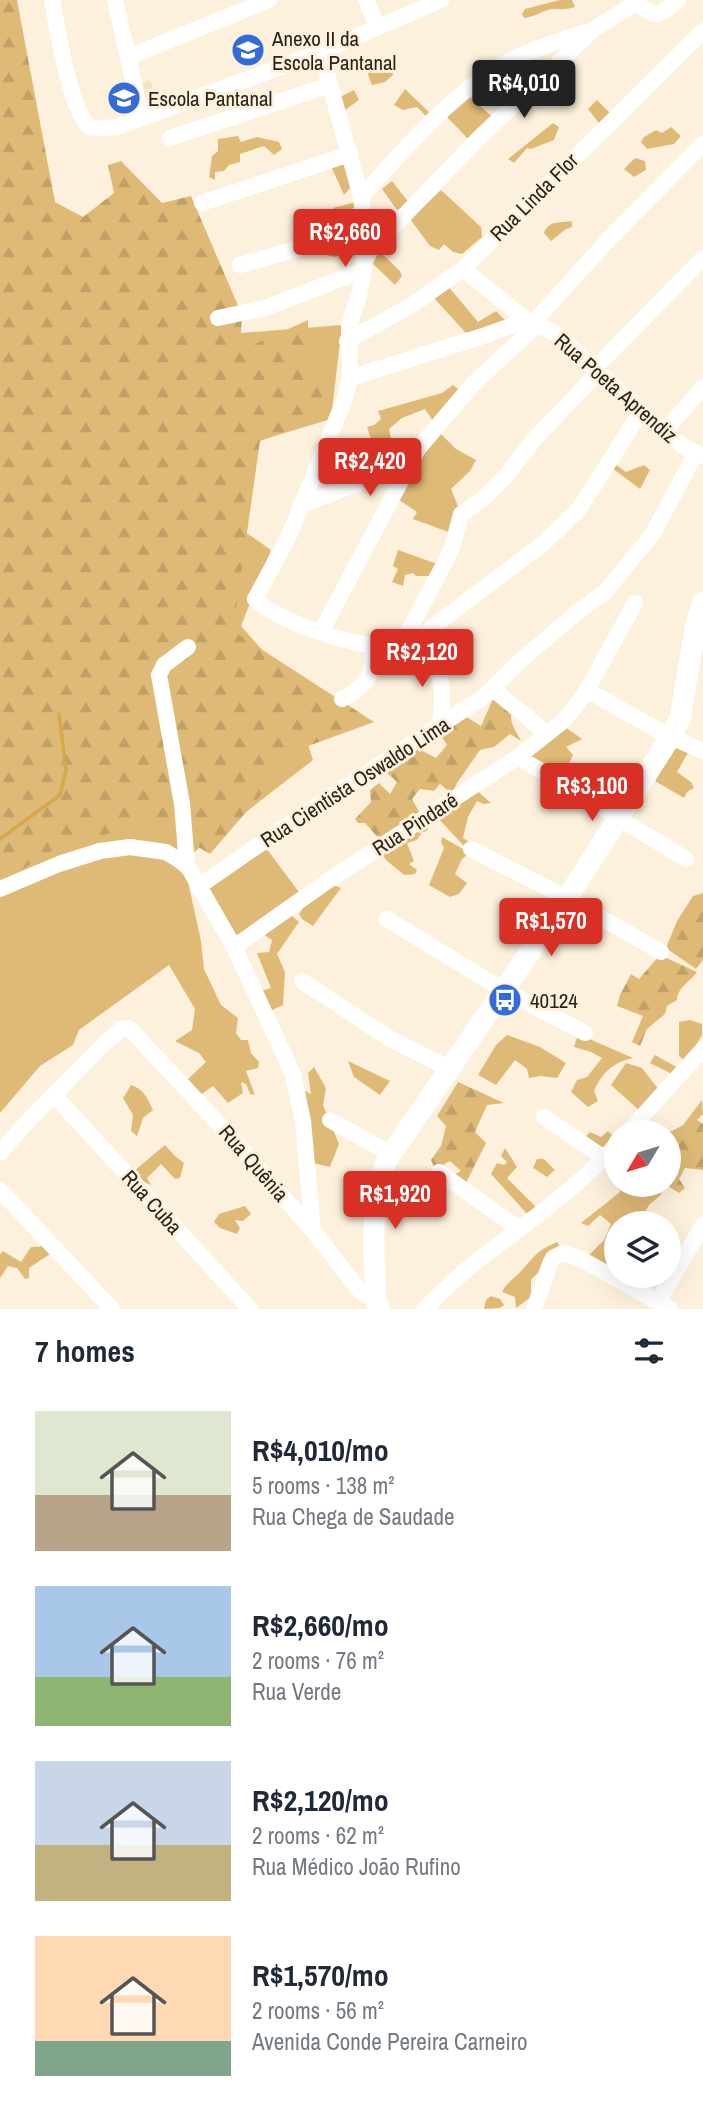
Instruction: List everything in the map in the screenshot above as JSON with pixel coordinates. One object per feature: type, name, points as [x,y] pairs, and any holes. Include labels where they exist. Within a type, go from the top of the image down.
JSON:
[{"type":"main road","points":[[377,1305],[375,1208],[384,1168],[449,1068],[567,898],[670,737],[680,719],[703,602]]},
{"type":"street","points":[[52,0],[60,44],[78,111],[89,127],[107,129],[321,51],[433,2]]},
{"type":"street","points":[[128,57],[269,0]]},
{"type":"street","points":[[366,0],[377,26]]},
{"type":"street","points":[[218,318],[265,308],[365,263],[479,138],[593,30],[635,3],[657,15],[678,0]]},
{"type":"street","points":[[117,1],[142,118]]},
{"type":"street","points":[[361,197],[423,129],[475,83],[508,62],[593,30]]},
{"type":"street","name":"Rua Linda Flor","points":[[348,341],[412,305],[463,269],[703,31]]},
{"type":"street","points":[[321,51],[361,197],[365,263],[349,326],[350,378],[335,425],[288,538],[255,599],[265,609],[281,618],[321,632],[373,645],[404,646],[428,655],[435,666],[443,695],[440,727]]},
{"type":"street","points":[[170,138],[331,85]]},
{"type":"street","points":[[321,632],[418,449],[473,384],[608,240],[703,144]]},
{"type":"street","points":[[202,203],[350,154]]},
{"type":"street","points":[[240,265],[297,249],[364,224]]},
{"type":"street","points":[[404,646],[452,548],[461,514],[485,497],[505,477],[538,435],[703,258]]},
{"type":"street","name":"Rua Poeta Aprendiz","points":[[463,269],[531,322],[556,334],[664,432],[700,454]]},
{"type":"street","points":[[350,378],[531,322]]},
{"type":"street","points":[[664,432],[703,387]]},
{"type":"street","points":[[404,646],[545,542],[561,527],[579,509],[642,412]]},
{"type":"street","points":[[304,503],[359,483],[418,449]]},
{"type":"street","name":"Rua Cientista Oswaldo Lima","points":[[198,887],[299,817],[493,690],[520,661],[614,582],[641,550],[664,516],[700,454]]},
{"type":"street","name":"Rua Pindaré","points":[[234,947],[329,880],[518,757],[572,711],[587,690],[635,603]]},
{"type":"street","points":[[342,699],[368,681],[372,668],[373,645]]},
{"type":"street","points":[[188,647],[164,665],[159,675],[182,804],[187,865],[234,947],[293,1074],[303,1121],[313,1230]]},
{"type":"street","points":[[493,690],[546,733]]},
{"type":"street","points":[[587,690],[670,737],[703,751]]},
{"type":"street","points":[[518,757],[686,859]]},
{"type":"street","points":[[0,889],[58,864],[100,851],[130,847],[166,852],[187,865]]},
{"type":"street","points":[[471,849],[567,898],[662,952]]},
{"type":"street","points":[[387,919],[503,990],[585,1033]]},
{"type":"street","points":[[302,981],[387,1037],[449,1068]]},
{"type":"street","name":"Rua Quênia","points":[[54,1095],[115,1033],[128,1028],[232,1138],[313,1230],[361,1293],[377,1305]]},
{"type":"street","points":[[639,1120],[703,1049]]},
{"type":"street","points":[[0,1153],[54,1095]]},
{"type":"street","name":"Rua Cuba","points":[[54,1095],[250,1309]]},
{"type":"street","points":[[424,1309],[474,1264],[566,1194],[604,1158],[544,1117]]},
{"type":"street","points":[[330,1120],[391,1154]]},
{"type":"street","points":[[439,1172],[519,1229]]},
{"type":"street","points":[[0,1190],[112,1309]]},
{"type":"street","points":[[534,1309],[550,1264],[554,1258],[564,1253],[581,1259],[664,1305],[703,1224]]},
{"type":"shaded area","name":"Anexo II da Escola Pantanal","points":[[249,37],[258,59],[248,63],[240,41]]},
{"type":"shaded area","points":[[150,80],[157,100],[146,103],[140,84]]},
{"type":"shaded area","name":"Escola Pantanal","points":[[131,88],[134,103],[118,107],[112,94]]},
{"type":"green space","points":[[0,0],[17,0],[55,202],[83,217],[114,193],[108,165],[121,161],[162,203],[191,196],[242,315],[240,351],[308,320],[308,362],[331,363],[330,393],[303,408],[303,425],[260,441],[233,631],[374,722],[289,753],[272,782],[210,854],[153,820],[51,851],[0,884]]},
{"type":"green space","points":[[560,0],[572,0],[575,7],[549,10],[524,18],[522,14],[525,9]]},
{"type":"green space","points":[[372,59],[384,60],[391,66],[393,75],[385,82],[372,85],[365,67]]},
{"type":"green space","points":[[405,89],[432,115],[429,119],[417,107],[403,110],[394,105]]},
{"type":"green space","points":[[354,90],[359,100],[344,111],[338,98]]},
{"type":"green space","points":[[468,95],[497,121],[471,142],[447,117]]},
{"type":"green space","points":[[597,100],[611,114],[599,123],[588,109]]},
{"type":"green space","points":[[553,123],[559,127],[554,140],[527,148],[514,163],[508,159]]},
{"type":"green space","points":[[671,127],[681,136],[674,144],[647,149],[641,142],[656,130],[662,133]]},
{"type":"green space","points":[[238,136],[241,142],[257,137],[279,142],[282,149],[274,155],[264,146],[240,154],[240,162],[229,165],[224,171],[215,172],[215,180],[209,177],[212,156],[218,151],[218,139]]},
{"type":"green space","points":[[635,158],[645,161],[646,170],[634,177],[624,169]]},
{"type":"green space","points":[[343,160],[351,187],[344,195],[329,162]]},
{"type":"green space","points":[[392,181],[410,204],[397,210],[382,189]]},
{"type":"green space","points":[[441,190],[481,227],[482,237],[462,254],[453,252],[444,244],[439,250],[430,246],[410,219]]},
{"type":"green space","points":[[356,202],[355,207],[350,210],[358,223],[347,225],[334,215],[333,208]]},
{"type":"green space","points":[[572,221],[572,227],[551,241],[544,233],[552,224]]},
{"type":"green space","points":[[352,233],[356,237],[356,247],[335,257],[326,255],[323,244]]},
{"type":"green space","points":[[379,251],[400,271],[402,276],[395,285],[373,264]]},
{"type":"green space","points":[[448,286],[478,322],[496,311],[507,322],[466,333],[433,297]]},
{"type":"green space","points":[[342,325],[331,419],[245,445],[241,529],[271,550],[241,626],[287,678],[313,760],[175,867],[187,877],[201,941],[204,969],[221,1005],[238,1018],[236,1033],[241,1040],[248,1040],[251,1053],[259,1062],[258,1068],[246,1071],[255,1095],[250,1094],[246,1084],[241,1082],[243,1093],[228,1103],[213,1086],[199,1096],[185,1082],[206,1062],[199,1053],[175,1041],[192,1030],[195,1009],[169,965],[79,1030],[73,1045],[40,1066],[0,1113],[0,844],[166,339]]},
{"type":"green space","points":[[453,385],[462,392],[433,421],[425,409],[402,418],[389,429],[398,459],[379,463],[367,427],[381,419],[378,411],[442,393]]},
{"type":"green space","points":[[441,434],[456,449],[476,460],[470,471],[451,489],[458,506],[454,534],[413,519],[417,512],[399,500],[415,455]]},
{"type":"green space","points":[[615,464],[626,472],[644,465],[650,470],[640,489],[608,465]]},
{"type":"green space","points":[[398,550],[440,565],[433,576],[416,576],[413,573],[405,575],[403,586],[392,582],[398,569],[393,566]]},
{"type":"green space","points":[[495,694],[513,707],[511,721],[521,741],[510,734],[494,747],[480,750],[452,794],[440,784],[434,791],[420,789],[412,799],[421,815],[382,842],[365,823],[358,823],[355,819],[371,802],[370,790],[379,783],[390,794],[397,782],[383,769],[415,747],[436,758],[447,745],[438,731],[462,714],[481,726]]},
{"type":"green space","points":[[565,727],[582,739],[566,747],[573,755],[564,773],[533,767],[529,751]]},
{"type":"green space","points":[[680,744],[690,749],[677,772],[691,782],[694,788],[687,792],[684,798],[655,781],[673,748]]},
{"type":"green space","points":[[475,789],[491,803],[477,801],[468,817],[463,838],[474,845],[471,849],[464,846],[437,817]]},
{"type":"green space","points":[[421,815],[429,826],[427,831],[422,832],[417,840],[407,843],[414,861],[409,864],[417,870],[415,874],[404,875],[386,860],[381,852]]},
{"type":"green space","points":[[442,837],[470,853],[462,859],[455,874],[467,883],[459,894],[450,897],[429,885],[444,848]]},
{"type":"green space","points":[[264,845],[301,895],[236,942],[202,888]]},
{"type":"green space","points":[[329,883],[341,888],[313,926],[299,914],[309,899]]},
{"type":"green space","points":[[703,893],[703,960],[696,969],[666,948],[677,921],[693,896]]},
{"type":"green space","points":[[290,914],[299,922],[277,954],[285,972],[283,1005],[268,1012],[258,992],[271,988],[257,953],[269,952],[272,940],[260,932]]},
{"type":"green space","points":[[660,955],[697,972],[681,989],[677,1000],[667,1006],[665,1014],[647,1029],[640,1046],[632,1042],[643,1016],[617,1006],[631,974],[639,979]]},
{"type":"green space","points":[[690,1020],[702,1024],[702,1035],[686,1062],[679,1056],[679,1022]]},
{"type":"green space","points":[[578,1034],[633,1058],[619,1063],[605,1074],[594,1091],[598,1101],[588,1107],[571,1092],[577,1080],[587,1077],[602,1058],[574,1047]]},
{"type":"green space","points":[[507,1035],[540,1047],[566,1063],[557,1078],[529,1078],[527,1069],[515,1060],[496,1085],[478,1075],[496,1045]]},
{"type":"green space","points":[[655,1055],[678,1068],[672,1074],[650,1063]]},
{"type":"green space","points":[[348,1061],[390,1081],[380,1095],[354,1077]]},
{"type":"green space","points":[[626,1063],[642,1068],[659,1090],[641,1112],[611,1085]]},
{"type":"green space","points":[[314,1067],[326,1088],[323,1105],[339,1144],[330,1167],[309,1162],[299,1088],[311,1094],[308,1073]]},
{"type":"green space","points":[[458,1082],[504,1103],[487,1105],[475,1132],[486,1143],[466,1183],[452,1176],[461,1171],[450,1161],[435,1169],[431,1160],[441,1146],[446,1126],[437,1116]]},
{"type":"green space","points":[[131,1085],[142,1092],[153,1110],[143,1118],[137,1136],[131,1131],[133,1115],[123,1098]]},
{"type":"green space","points":[[702,1100],[703,1114],[697,1120],[703,1124],[703,1170],[685,1168],[681,1175],[681,1126]]},
{"type":"green space","points":[[590,1132],[601,1137],[604,1134],[604,1146],[601,1150],[584,1138]]},
{"type":"green space","points":[[165,1145],[184,1163],[180,1178],[175,1179],[161,1164],[147,1178],[151,1185],[136,1179],[134,1171]]},
{"type":"green space","points":[[505,1148],[517,1167],[507,1178],[538,1209],[528,1215],[491,1174],[497,1163],[504,1165],[507,1162],[501,1156]]},
{"type":"green space","points":[[537,1159],[544,1159],[555,1170],[547,1177],[533,1168]]},
{"type":"green space","points":[[614,1197],[658,1197],[646,1211],[604,1211],[604,1218],[600,1215],[588,1226],[581,1223]]},
{"type":"green space","points":[[245,1206],[251,1214],[243,1221],[235,1220],[240,1228],[237,1234],[220,1228],[214,1222],[219,1214]]},
{"type":"green space","points":[[604,1240],[604,1269],[585,1259]]},
{"type":"green space","points":[[557,1242],[561,1248],[531,1280],[531,1297],[516,1308],[515,1297],[502,1292],[537,1254]]},
{"type":"green space","points":[[47,1246],[50,1254],[29,1268],[29,1278],[25,1279],[17,1268],[8,1266],[0,1278],[0,1254],[3,1251],[21,1262],[31,1247]]},
{"type":"green space","points":[[491,1296],[500,1299],[504,1305],[500,1308],[484,1309],[486,1300]]},
{"type":"waterway","points":[[0,839],[60,795],[66,770],[59,714]]},
{"type":"place","name":"Anexo II da Escola Pantanal","points":[[248,50]]},
{"type":"place","name":"Escola Pantanal","points":[[124,98]]},
{"type":"place","name":"40124","points":[[505,1000]]}]
